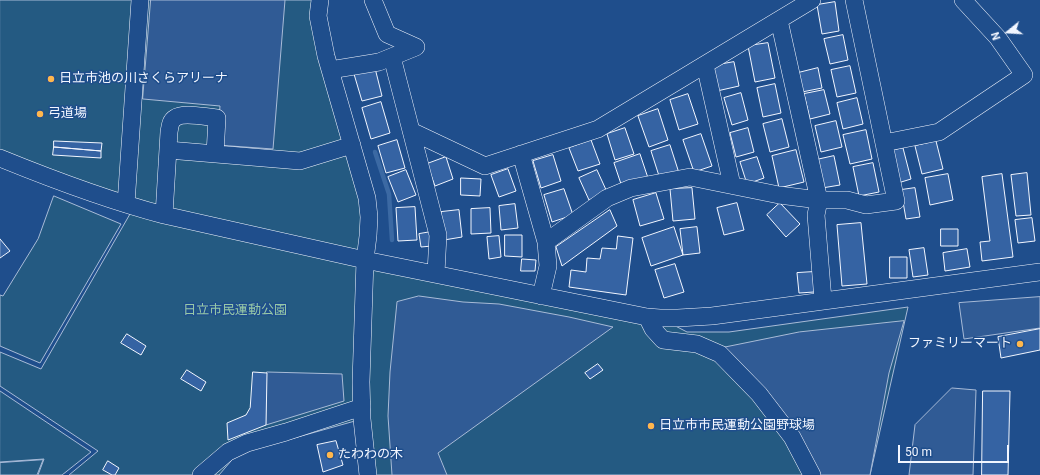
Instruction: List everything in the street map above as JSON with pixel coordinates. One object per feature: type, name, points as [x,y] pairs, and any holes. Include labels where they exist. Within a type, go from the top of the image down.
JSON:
[{"type":"street","points":[[126,204],[140,0]]},
{"type":"street","points":[[320,0],[318,16],[330,70],[367,198],[368,236],[365,260],[361,358],[362,407],[368,475]]},
{"type":"street","points":[[330,70],[379,62],[416,47],[387,34],[373,0]]},
{"type":"street","points":[[411,131],[484,166],[598,129],[812,0]]},
{"type":"street","points":[[546,242],[607,198],[631,188],[690,177],[779,195],[819,200],[847,200],[866,205],[896,201],[854,0]]},
{"type":"street","points":[[884,143],[939,132],[1024,75],[998,38],[963,0]]},
{"type":"street","points":[[779,20],[819,200],[816,215],[823,300]]},
{"type":"street","points":[[392,57],[438,235],[436,273]]},
{"type":"street","points":[[705,65],[732,185]]},
{"type":"street","points":[[164,214],[170,124],[174,118],[179,116],[218,118],[215,154]]},
{"type":"street","points":[[168,150],[300,161],[352,145]]},
{"type":"street","points":[[521,154],[546,242],[548,266],[541,296]]},
{"type":"street","points":[[0,158],[53,180],[126,204],[164,214],[365,260],[436,273],[541,296],[660,318],[701,317],[1040,272]]},
{"type":"street","points":[[647,316],[653,328],[663,340],[697,344],[720,354],[759,394],[792,437],[812,475]]},
{"type":"street","points":[[201,475],[228,452],[247,443],[362,407]]},
{"type":"green space","name":"日立市民運動公園","points":[[0,0],[320,0],[367,198],[365,260],[660,318],[687,332],[729,332],[908,307],[870,475],[368,475],[362,419],[237,454],[219,475],[69,475],[98,451],[0,386],[0,352],[41,369],[134,207],[0,158]]},
{"type":"green space","points":[[54,196],[121,224],[40,363],[0,346],[0,295],[3,296],[38,239]]},
{"type":"green space","points":[[0,391],[91,452],[62,475],[38,475],[44,459],[0,462]]},
{"type":"green space","points":[[43,460],[37,475],[0,475],[0,463]]},
{"type":"shaded area","points":[[151,0],[285,0],[273,149],[217,145],[220,106],[143,99]]},
{"type":"shaded area","points":[[419,296],[463,302],[499,304],[613,327],[438,453],[447,475],[392,475],[388,416],[390,372],[397,302]]},
{"type":"shaded area","points":[[1040,297],[1040,328],[964,339],[959,303]]},
{"type":"shaded area","points":[[904,321],[889,373],[870,475],[817,475],[732,361],[725,347],[799,332]]},
{"type":"shaded area","points":[[267,372],[342,374],[344,401],[266,425]]},
{"type":"shaded area","points":[[952,388],[976,390],[973,475],[909,475],[915,425]]},
{"type":"building","points":[[835,2],[839,31],[822,34],[817,5]]},
{"type":"building","points":[[843,35],[848,60],[830,64],[824,39]]},
{"type":"building","points":[[768,43],[775,78],[755,82],[748,46]]},
{"type":"building","points":[[734,62],[739,86],[717,91],[712,66]]},
{"type":"building","points":[[850,66],[856,93],[837,97],[831,70]]},
{"type":"building","points":[[375,68],[382,96],[362,101],[354,74]]},
{"type":"building","points":[[818,68],[822,88],[802,92],[798,73]]},
{"type":"building","points":[[775,84],[781,113],[763,117],[757,88]]},
{"type":"building","points":[[824,90],[830,114],[810,119],[804,94]]},
{"type":"building","points":[[741,93],[748,120],[732,125],[724,98]]},
{"type":"building","points":[[688,94],[698,124],[679,130],[670,100]]},
{"type":"building","points":[[857,98],[863,124],[843,129],[837,103]]},
{"type":"building","points":[[381,102],[390,133],[371,139],[362,108]]},
{"type":"building","points":[[658,109],[668,140],[649,147],[638,116]]},
{"type":"building","points":[[782,119],[789,147],[770,152],[763,124]]},
{"type":"building","points":[[836,121],[842,147],[821,152],[815,126]]},
{"type":"building","points":[[625,128],[634,154],[615,160],[607,134]]},
{"type":"building","points":[[748,128],[754,152],[736,157],[730,133]]},
{"type":"building","points":[[866,130],[872,159],[850,164],[843,135]]},
{"type":"building","points":[[701,134],[712,166],[694,172],[683,140]]},
{"type":"building","points":[[397,140],[405,168],[386,173],[378,146]]},
{"type":"building","points":[[591,140],[600,164],[578,171],[569,148]]},
{"type":"building","points":[[54,141],[102,143],[101,151],[54,147]]},
{"type":"building","points":[[936,141],[943,169],[922,174],[915,146]]},
{"type":"building","points":[[670,145],[679,173],[660,179],[651,151]]},
{"type":"building","points":[[54,147],[101,151],[101,158],[53,155]]},
{"type":"building","points":[[903,148],[911,179],[898,183],[890,151]]},
{"type":"building","points":[[796,150],[804,182],[779,188],[772,156]]},
{"type":"building","points":[[640,154],[648,178],[622,187],[614,163]]},
{"type":"building","points":[[553,155],[561,181],[541,188],[533,161]]},
{"type":"building","points":[[834,156],[840,185],[822,188],[816,160]]},
{"type":"building","points":[[446,157],[453,179],[435,186],[427,164]]},
{"type":"building","points":[[757,157],[764,178],[747,184],[740,162]]},
{"type":"building","points":[[873,163],[879,192],[859,196],[853,167]]},
{"type":"building","points":[[508,169],[516,191],[499,197],[491,175]]},
{"type":"building","points":[[406,170],[416,195],[398,202],[388,177]]},
{"type":"building","points":[[597,170],[607,192],[589,200],[579,178]]},
{"type":"building","points":[[1027,173],[1031,215],[1016,216],[1011,175]]},
{"type":"building","points":[[948,174],[953,200],[930,205],[925,178]]},
{"type":"building","points":[[1002,174],[1013,257],[982,261],[980,242],[990,241],[982,177]]},
{"type":"building","points":[[461,178],[481,179],[480,196],[461,195]]},
{"type":"building","points":[[692,188],[695,219],[673,221],[670,189]]},
{"type":"building","points":[[915,188],[920,217],[906,219],[901,190]]},
{"type":"building","points":[[564,189],[573,215],[552,222],[544,195]]},
{"type":"building","points":[[656,193],[664,219],[640,226],[633,200]]},
{"type":"building","points":[[737,203],[744,230],[724,235],[717,208]]},
{"type":"building","points":[[780,203],[800,224],[786,237],[767,215]]},
{"type":"building","points":[[515,204],[518,228],[501,230],[499,206]]},
{"type":"building","points":[[415,207],[417,240],[398,241],[396,208]]},
{"type":"building","points":[[490,208],[491,233],[471,234],[471,209]]},
{"type":"building","points":[[459,210],[462,237],[444,240],[441,212]]},
{"type":"building","points":[[610,210],[617,226],[562,266],[556,247]]},
{"type":"building","points":[[1032,218],[1035,241],[1018,243],[1015,220]]},
{"type":"building","points":[[861,223],[867,284],[842,286],[837,225]]},
{"type":"building","points":[[674,227],[683,255],[651,266],[642,238]]},
{"type":"building","points":[[697,227],[700,253],[683,255],[680,229]]},
{"type":"building","points":[[941,229],[958,229],[958,246],[941,246]]},
{"type":"building","points":[[431,232],[432,246],[421,247],[419,234]]},
{"type":"building","points":[[505,235],[522,235],[522,257],[505,256]]},
{"type":"building","points":[[499,236],[501,257],[489,259],[487,237]]},
{"type":"building","points":[[618,236],[633,238],[626,295],[569,287],[571,270],[586,272],[587,258],[600,259],[602,248],[616,249]]},
{"type":"building","points":[[0,239],[10,251],[0,258]]},
{"type":"building","points":[[924,248],[928,275],[913,277],[909,250]]},
{"type":"building","points":[[967,249],[970,267],[945,271],[943,253]]},
{"type":"building","points":[[890,257],[907,257],[907,278],[890,278]]},
{"type":"building","points":[[522,259],[536,260],[535,271],[521,271]]},
{"type":"building","points":[[675,264],[684,292],[664,298],[655,270]]},
{"type":"building","points":[[813,272],[814,292],[799,293],[797,273]]},
{"type":"building","name":"ファミリーマート","points":[[1040,329],[1040,350],[1001,358],[998,337]]},
{"type":"building","points":[[127,334],[146,346],[141,355],[121,343]]},
{"type":"building","points":[[598,364],[603,370],[590,379],[585,373]]},
{"type":"building","points":[[187,370],[206,382],[201,391],[181,379]]},
{"type":"building","points":[[253,372],[267,373],[266,425],[228,440],[227,423],[246,415],[250,408]]},
{"type":"building","points":[[983,391],[1010,391],[1008,475],[982,475]]},
{"type":"building","name":"たわわの木","points":[[336,441],[343,465],[323,472],[317,445]]},
{"type":"building","points":[[108,461],[119,468],[115,475],[103,470]]},
{"type":"waterway","points":[[375,152],[389,194],[392,240]]},
{"type":"place","name":"日立市池の川さくらアリーナ","points":[[51,79]]},
{"type":"place","name":"弓道場","points":[[40,114]]},
{"type":"place","name":"ファミリーマート","points":[[1020,344]]},
{"type":"place","name":"日立市市民運動公園野球場","points":[[651,426]]},
{"type":"place","name":"たわわの木","points":[[330,455]]}]
